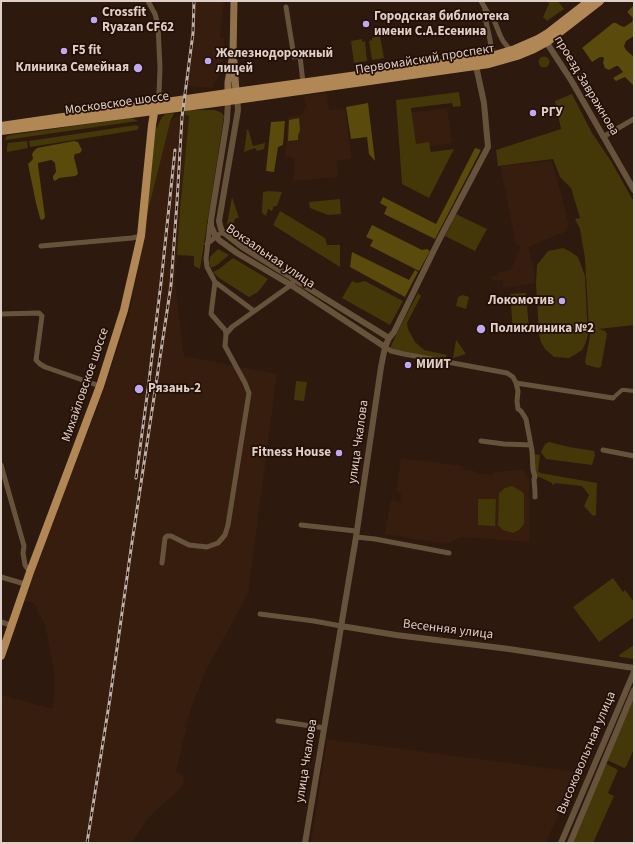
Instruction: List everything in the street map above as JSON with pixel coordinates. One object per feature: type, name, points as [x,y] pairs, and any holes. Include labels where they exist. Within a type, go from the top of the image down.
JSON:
[{"type":"main road","name":"Вокзальная улица","points":[[234,1],[233,54],[237,96]]},
{"type":"main road","name":"Первомайский проспект","points":[[237,96],[476,66],[501,61],[534,49],[589,1]]},
{"type":"main road","name":"Первомайский проспект","points":[[237,96],[302,83],[475,60],[493,56],[545,39],[600,1]]},
{"type":"main road","name":"Вокзальная улица","points":[[228,97],[228,82],[233,54]]},
{"type":"main road","name":"Московское шоссе","points":[[1,126],[237,96]]},
{"type":"main road","name":"Московское шоссе","points":[[1,132],[155,107]]},
{"type":"main road","name":"Михайловское шоссе","points":[[1,656],[25,584],[100,386],[124,310],[141,236],[155,107]]},
{"type":"street","points":[[148,1],[155,14],[158,25],[160,62],[159,94],[155,107]]},
{"type":"street","points":[[481,1],[494,20],[500,35],[512,51]]},
{"type":"street","points":[[286,7],[294,57],[300,56],[302,83]]},
{"type":"street","points":[[485,8],[484,17],[493,56]]},
{"type":"street","name":"проезд Завражнова","points":[[545,39],[571,80],[634,190]]},
{"type":"street","name":"улица Чкалова","points":[[305,843],[385,347],[488,146],[484,103],[476,66]]},
{"type":"street","name":"Вокзальная улица","points":[[237,96],[238,110],[219,221],[221,229],[242,247],[389,338]]},
{"type":"street","name":"Вокзальная улица","points":[[228,97],[227,120],[211,220],[211,226],[216,236],[219,240],[237,253],[291,285],[385,347]]},
{"type":"street","points":[[603,137],[634,119]]},
{"type":"street","points":[[211,220],[206,263],[215,282],[254,311]]},
{"type":"street","points":[[208,244],[216,236],[224,233]]},
{"type":"street","points":[[41,246],[141,236]]},
{"type":"street","points":[[226,334],[232,326],[291,285],[295,280]]},
{"type":"street","points":[[162,563],[165,538],[167,536],[171,536],[189,545],[207,547],[218,543],[225,535],[228,525],[249,393],[245,382],[225,346],[225,330],[211,312],[215,282]]},
{"type":"street","points":[[1,314],[39,313],[42,316],[36,360],[45,367],[100,386]]},
{"type":"street","points":[[385,347],[391,351],[507,373],[513,377],[518,391],[518,409],[526,419],[531,445],[535,477],[534,497]]},
{"type":"street","points":[[516,383],[612,398],[622,390],[634,391]]},
{"type":"street","points":[[481,441],[531,445]]},
{"type":"street","points":[[603,450],[634,456]]},
{"type":"street","points":[[1,465],[24,546],[23,553],[25,565],[30,572]]},
{"type":"street","points":[[301,524],[449,553]]},
{"type":"street","points":[[1,577],[25,584]]},
{"type":"street","name":"Весенняя улица","points":[[260,614],[314,621],[396,635],[509,649],[634,668]]},
{"type":"street","points":[[1,622],[11,625]]},
{"type":"street","name":"Высоковольтная улица","points":[[561,843],[634,672]]},
{"type":"street","name":"Высоковольтная улица","points":[[570,843],[634,690]]},
{"type":"street","points":[[278,721],[324,728]]},
{"type":"shaded area","points":[[195,1],[224,1],[220,38],[224,38],[224,47],[219,75],[214,82],[213,88],[188,86]]},
{"type":"shaded area","points":[[547,1],[558,1],[564,9],[547,21],[543,17],[549,4]]},
{"type":"shaded area","points":[[634,5],[634,36],[626,41],[624,46],[626,50],[634,57],[634,86],[625,77],[616,81],[613,78],[623,72],[618,66],[609,70],[605,68],[603,57],[600,57],[592,62],[582,48],[613,23],[624,27],[632,22],[633,18],[628,11]]},
{"type":"shaded area","points":[[380,36],[384,58],[372,60],[369,41],[372,40],[372,38]]},
{"type":"shaded area","points":[[362,39],[362,42],[365,41],[367,61],[354,63],[351,41]]},
{"type":"shaded area","points":[[544,56],[548,58],[550,62],[548,66],[544,68],[540,66],[538,62],[540,58]]},
{"type":"shaded area","points":[[459,92],[461,106],[453,107],[452,103],[411,108],[416,144],[429,142],[431,152],[454,149],[429,198],[402,184],[396,100]]},
{"type":"shaded area","points":[[327,93],[329,110],[345,109],[352,159],[337,161],[338,177],[293,181],[295,158],[285,156],[288,117],[303,114],[303,110],[306,108],[304,96]]},
{"type":"shaded area","points":[[572,94],[592,133],[611,161],[634,202],[634,325],[599,329],[605,331],[607,334],[601,367],[598,368],[587,365],[585,362],[591,331],[589,331],[585,258],[580,229],[575,219],[580,218],[571,188],[560,177],[553,159],[498,166],[496,150],[561,129],[555,101]]},
{"type":"shaded area","points":[[368,103],[375,161],[369,154],[367,137],[351,139],[346,107]]},
{"type":"shaded area","points":[[447,108],[452,143],[403,150],[398,114]]},
{"type":"shaded area","points":[[186,110],[215,110],[222,113],[224,116],[200,269],[194,266],[194,256],[177,255],[189,116],[184,114]]},
{"type":"shaded area","points":[[174,113],[171,119],[142,239],[156,129],[162,117],[166,114]]},
{"type":"shaded area","points":[[184,114],[189,116],[175,283],[184,356],[277,374],[248,594],[206,670],[191,708],[176,772],[183,776],[184,785],[150,816],[133,840],[133,843],[1,843],[1,695],[53,709],[55,677],[45,624],[33,602],[23,602],[32,573],[35,572],[97,409],[130,311],[151,199],[171,119]]},
{"type":"shaded area","points":[[130,118],[138,121],[5,140],[7,136],[11,135]]},
{"type":"shaded area","points":[[299,118],[300,130],[298,140],[288,141],[289,120]]},
{"type":"shaded area","points":[[285,121],[283,145],[278,147],[274,172],[266,171],[271,122]]},
{"type":"shaded area","points":[[136,125],[139,127],[137,130],[30,147],[29,141]]},
{"type":"shaded area","points":[[248,129],[253,146],[265,143],[264,149],[257,151],[255,148],[244,152]]},
{"type":"shaded area","points":[[27,141],[28,148],[7,152],[8,143]]},
{"type":"shaded area","points":[[74,141],[78,142],[82,150],[80,153],[75,154],[74,157],[78,173],[77,175],[59,178],[55,181],[53,176],[56,172],[55,163],[51,160],[38,163],[45,217],[41,220],[28,164],[33,159],[32,154],[37,148]]},
{"type":"shaded area","points":[[475,148],[481,150],[435,239],[384,214],[387,207],[380,203],[383,197],[436,224]]},
{"type":"shaded area","points":[[552,161],[569,224],[567,231],[528,247],[535,274],[535,283],[507,288],[503,287],[503,280],[493,281],[492,276],[497,276],[497,273],[510,270],[521,246],[516,245],[500,166]]},
{"type":"shaded area","points":[[263,192],[282,192],[277,206],[274,206],[272,211],[268,209],[266,216],[262,213]]},
{"type":"shaded area","points":[[232,197],[239,218],[236,218],[231,228],[227,224]]},
{"type":"shaded area","points":[[340,199],[341,214],[328,215],[310,208],[309,202]]},
{"type":"shaded area","points":[[280,211],[325,238],[327,245],[340,245],[340,267],[273,225]]},
{"type":"shaded area","points":[[456,214],[487,229],[475,251],[445,236]]},
{"type":"shaded area","points":[[372,225],[422,250],[427,249],[430,251],[419,271],[370,246],[373,240],[366,237]]},
{"type":"shaded area","name":"Локомотив","points":[[563,248],[578,257],[585,276],[588,334],[582,350],[569,358],[554,357],[545,349],[541,342],[539,334],[536,284],[537,265],[548,251]]},
{"type":"shaded area","points":[[218,249],[229,255],[211,268],[209,263],[210,257]]},
{"type":"shaded area","points":[[352,252],[409,280],[415,270],[418,272],[405,297],[350,267]]},
{"type":"shaded area","points":[[233,258],[268,279],[258,292],[249,297],[219,278],[213,272]]},
{"type":"shaded area","points":[[352,281],[357,283],[365,281],[403,301],[390,325],[342,298]]},
{"type":"shaded area","points":[[418,293],[421,296],[407,323],[408,329],[415,342],[424,350],[447,355],[444,359],[395,351],[390,348]]},
{"type":"shaded area","points":[[526,293],[529,329],[513,330],[510,294]]},
{"type":"shaded area","points":[[463,295],[469,297],[466,309],[456,306],[458,297]]},
{"type":"shaded area","points":[[456,340],[466,354],[453,358]]},
{"type":"shaded area","points":[[296,381],[307,382],[304,401],[294,400]]},
{"type":"shaded area","points":[[549,442],[594,451],[595,455],[592,465],[546,459],[541,452],[545,444]]},
{"type":"shaded area","points":[[533,454],[540,455],[538,471],[540,473],[597,483],[596,515],[593,516],[584,506],[589,495],[582,486],[555,483],[553,486],[552,483],[535,475]]},
{"type":"shaded area","points":[[401,458],[463,466],[464,470],[492,475],[493,472],[523,470],[529,480],[529,542],[462,537],[446,544],[385,534],[391,500],[400,502],[401,493],[396,492]]},
{"type":"shaded area","points":[[512,486],[524,494],[524,524],[519,530],[513,533],[503,530],[498,525],[499,493],[505,488]]},
{"type":"shaded area","points":[[478,499],[496,499],[495,526],[478,525]]},
{"type":"shaded area","points":[[613,578],[623,592],[625,590],[634,602],[634,617],[599,642],[573,607]]},
{"type":"shaded area","points":[[634,645],[634,659],[620,657],[619,655]]},
{"type":"shaded area","points":[[634,696],[634,749],[626,767],[624,768],[605,759]]},
{"type":"shaded area","points":[[327,739],[577,772],[546,843],[311,843]]},
{"type":"shaded area","points":[[605,763],[618,770],[608,793],[614,796],[593,843],[572,843]]},
{"type":"railway","points":[[87,843],[171,285],[182,117],[193,33],[194,1]]},
{"type":"railway","points":[[136,478],[161,283],[175,150]]},
{"type":"place","name":"Crossfit Ryazan CF62","points":[[94,20]]},
{"type":"place","name":"Городская библиотека имени С.А.Есенина","points":[[366,24]]},
{"type":"place","name":"F5 fit","points":[[64,51]]},
{"type":"place","name":"Железнодорожный лицей","points":[[208,61]]},
{"type":"place","name":"Клиника Семейная","points":[[138,68]]},
{"type":"place","name":"РГУ","points":[[533,113]]},
{"type":"place","name":"Локомотив","points":[[562,301]]},
{"type":"place","name":"Поликлиника №2","points":[[481,329]]},
{"type":"place","name":"МИИТ","points":[[408,365]]},
{"type":"place","name":"Рязань-2","points":[[139,389]]},
{"type":"place","name":"Fitness House","points":[[339,453]]}]
